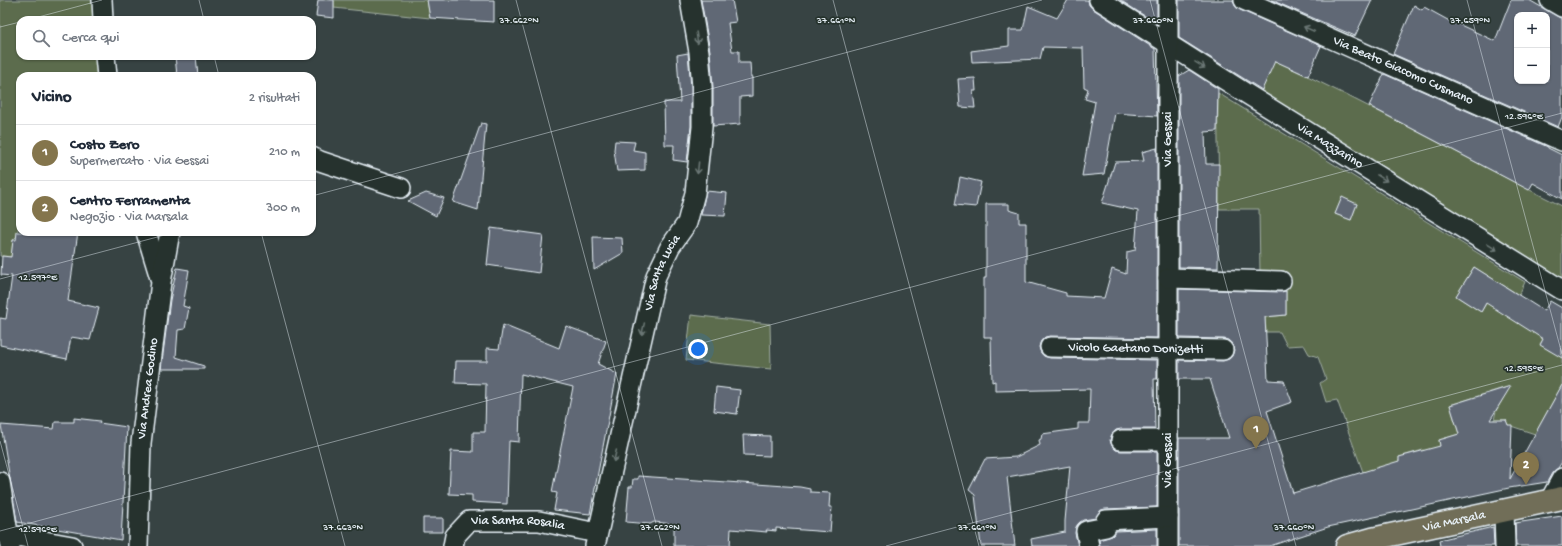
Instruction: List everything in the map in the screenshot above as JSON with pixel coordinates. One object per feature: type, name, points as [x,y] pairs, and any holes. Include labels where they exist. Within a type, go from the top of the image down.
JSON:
[{"type":"main road","name":"Via Marsala","points":[[1354,545],[1556,499]]},
{"type":"street","points":[[102,0],[103,16]]},
{"type":"street","name":"Via Santa Lucia","points":[[596,539],[656,276],[670,247],[687,223],[695,193],[702,127],[702,87],[699,52],[690,0]]},
{"type":"street","name":"Via Mazzarino","points":[[1098,0],[1562,290]]},
{"type":"street","name":"Via Gessai","points":[[1168,0],[1168,546]]},
{"type":"street","name":"Via Beato Giacomo Cusmano","points":[[1244,0],[1562,140]]},
{"type":"street","points":[[1550,0],[1562,7]]},
{"type":"street","points":[[105,60],[107,72]]},
{"type":"street","points":[[316,159],[401,188]]},
{"type":"street","points":[[147,236],[161,282]]},
{"type":"street","name":"Via Andrea Godino","points":[[138,546],[141,443],[161,282],[169,236]]},
{"type":"street","points":[[1168,278],[1281,281]]},
{"type":"street","name":"Vicolo Gaetano Donizetti","points":[[1050,347],[1222,350]]},
{"type":"street","points":[[1121,440],[1168,440]]},
{"type":"street","points":[[1556,499],[1562,478]]},
{"type":"street","points":[[0,482],[6,538],[72,546]]},
{"type":"street","points":[[1504,511],[1505,546]]},
{"type":"street","points":[[1088,546],[1086,531],[1106,527],[1106,520],[1168,517]]},
{"type":"street","name":"Via Santa Rosalia","points":[[453,546],[455,536],[469,521],[539,521],[596,539]]},
{"type":"green space","points":[[0,0],[96,0],[98,16],[16,16],[16,60],[101,60],[102,72],[16,72],[17,236],[13,240],[12,251],[16,257],[0,256]]},
{"type":"green space","points":[[334,0],[427,0],[430,18],[334,8]]},
{"type":"green space","points":[[1271,59],[1344,94],[1562,206],[1562,278],[1261,91],[1271,69]]},
{"type":"green space","points":[[1218,93],[1525,282],[1519,295],[1474,267],[1456,296],[1481,312],[1490,297],[1555,321],[1540,344],[1550,351],[1562,350],[1562,385],[1535,434],[1508,425],[1506,420],[1501,420],[1491,433],[1496,411],[1510,386],[1450,405],[1459,434],[1439,440],[1442,458],[1423,450],[1399,457],[1400,467],[1363,472],[1337,400],[1326,402],[1320,383],[1326,379],[1318,357],[1309,354],[1304,345],[1287,346],[1280,332],[1266,332],[1265,317],[1286,315],[1286,274],[1260,274],[1259,209],[1219,209]],"holes":[[[1342,198],[1357,204],[1351,220],[1335,214]]]},
{"type":"green space","points":[[691,315],[770,324],[771,369],[686,360]]},
{"type":"building","points":[[318,0],[334,0],[334,18],[316,16]]},
{"type":"building","points":[[427,0],[494,0],[494,22],[430,18]]},
{"type":"building","points":[[701,0],[732,0],[736,22],[728,23],[732,51],[739,51],[739,63],[750,63],[752,77],[752,96],[740,97],[740,124],[713,126],[713,87],[710,51]]},
{"type":"building","points":[[1068,0],[1088,0],[1089,5],[1093,9],[1155,49],[1157,116],[1115,113],[1104,174],[1082,176],[1095,102],[1085,99],[1088,89],[1084,87],[1083,48],[1043,47],[1040,59],[972,62],[971,51],[1009,46],[1009,30],[1023,30],[1028,6],[1057,18]]},
{"type":"building","points":[[1120,0],[1157,0],[1157,24]]},
{"type":"building","points":[[1179,0],[1233,0],[1235,6],[1240,10],[1321,46],[1308,76],[1275,61],[1262,90],[1179,38]]},
{"type":"building","points":[[1271,0],[1372,0],[1355,36]]},
{"type":"building","points":[[1511,0],[1529,0],[1550,12],[1514,12],[1514,84],[1550,84],[1550,12],[1562,19],[1562,117],[1558,127],[1393,54],[1414,5],[1422,10],[1424,7],[1455,24],[1456,23],[1495,41]]},
{"type":"building","points":[[688,53],[691,87],[691,126],[687,162],[673,160],[674,145],[665,145],[664,102],[680,102],[677,55]]},
{"type":"building","points":[[175,60],[196,60],[198,72],[177,72]]},
{"type":"building","points":[[1189,70],[1218,89],[1217,131],[1205,132],[1206,164],[1219,164],[1218,268],[1179,267],[1179,76]]},
{"type":"building","points":[[1384,74],[1548,147],[1562,155],[1562,199],[1533,183],[1529,190],[1369,106]]},
{"type":"building","points":[[975,78],[976,91],[973,91],[975,108],[960,107],[958,79]]},
{"type":"building","points":[[481,123],[486,124],[478,210],[453,202]]},
{"type":"building","points":[[615,141],[635,142],[633,150],[645,152],[645,170],[617,171],[614,150]]},
{"type":"building","points":[[1157,148],[1157,338],[1050,336],[1045,337],[1041,341],[1039,347],[1044,356],[1050,358],[1157,360],[1157,379],[1154,379],[1155,429],[1116,430],[1112,434],[1110,440],[1112,446],[1116,450],[1157,451],[1157,507],[1101,510],[1096,518],[1083,520],[1076,527],[1075,533],[1078,546],[1032,546],[1031,539],[1065,532],[1070,466],[1007,477],[1015,546],[981,546],[975,495],[969,490],[985,459],[1016,457],[1040,445],[1039,440],[1041,439],[1042,434],[1078,429],[1078,423],[1089,423],[1090,389],[995,391],[995,381],[992,382],[991,337],[984,337],[986,204],[1009,204],[1009,210],[1019,213],[1019,223],[1026,223],[1026,282],[1066,293],[1066,296],[1104,298],[1112,269],[1126,274],[1127,252],[1135,250],[1138,211],[1102,203],[1115,162],[1144,161],[1142,152]]},
{"type":"building","points":[[960,177],[981,182],[976,207],[955,205]]},
{"type":"building","points":[[706,191],[727,193],[725,216],[701,215]]},
{"type":"building","points":[[426,193],[444,198],[436,216],[408,201]]},
{"type":"building","points":[[1342,197],[1357,204],[1351,220],[1335,214]]},
{"type":"building","points":[[491,228],[543,235],[539,273],[487,265]]},
{"type":"building","points":[[16,236],[77,236],[68,301],[99,308],[90,340],[71,337],[67,359],[0,345],[0,318],[6,319],[12,276],[1,275],[2,256],[11,257],[13,240],[16,240]]},
{"type":"building","points":[[593,237],[622,238],[623,253],[594,270]]},
{"type":"building","points":[[1474,267],[1544,311],[1550,301],[1562,308],[1562,358],[1540,345],[1543,339],[1486,303],[1481,312],[1456,296]]},
{"type":"building","points":[[177,268],[189,270],[183,306],[189,308],[185,329],[178,330],[176,357],[204,366],[204,369],[161,369],[170,300]]},
{"type":"building","points":[[1179,289],[1286,291],[1286,315],[1265,317],[1268,380],[1284,381],[1292,402],[1267,411],[1293,493],[1399,461],[1399,457],[1440,446],[1439,440],[1459,434],[1450,405],[1511,386],[1490,420],[1506,420],[1508,425],[1512,425],[1510,479],[1562,385],[1562,462],[1552,473],[1547,482],[1509,488],[1328,527],[1270,546],[1179,546],[1179,438],[1229,438],[1210,379],[1179,379],[1179,360],[1223,361],[1232,356],[1234,350],[1232,344],[1228,340],[1224,339],[1179,338]]},
{"type":"building","points":[[503,325],[559,348],[566,326],[606,341],[598,364],[617,374],[590,514],[554,510],[557,493],[552,492],[573,387],[521,374],[519,442],[509,441],[507,504],[472,502],[472,495],[449,494],[451,451],[473,452],[473,432],[485,432],[486,384],[455,383],[456,361],[487,361],[487,348],[499,349]]},
{"type":"building","points":[[716,387],[740,390],[737,414],[714,411]]},
{"type":"building","points":[[74,418],[100,421],[99,423],[127,427],[121,540],[17,522],[1,425],[54,429],[55,422],[74,422]]},
{"type":"building","points":[[743,435],[770,436],[770,456],[744,455]]},
{"type":"building","points":[[638,476],[800,487],[810,489],[810,492],[830,493],[829,507],[832,507],[830,532],[776,528],[776,531],[766,530],[767,532],[731,529],[730,546],[674,546],[674,524],[626,522],[629,487],[632,487],[633,479],[638,479]]},
{"type":"building","points":[[1562,516],[1562,546],[1516,546],[1515,523]]},
{"type":"building","points":[[423,518],[443,518],[443,532],[423,532]]},
{"type":"building","points":[[1493,527],[1494,546],[1440,546],[1439,540]]},
{"type":"building","points":[[1157,529],[1157,546],[1100,546],[1099,540],[1112,536],[1116,531]]},
{"type":"place","name":"Costo Zero","points":[[1256,449]]},
{"type":"place","name":"Centro Ferramenta","points":[[1526,485]]}]
